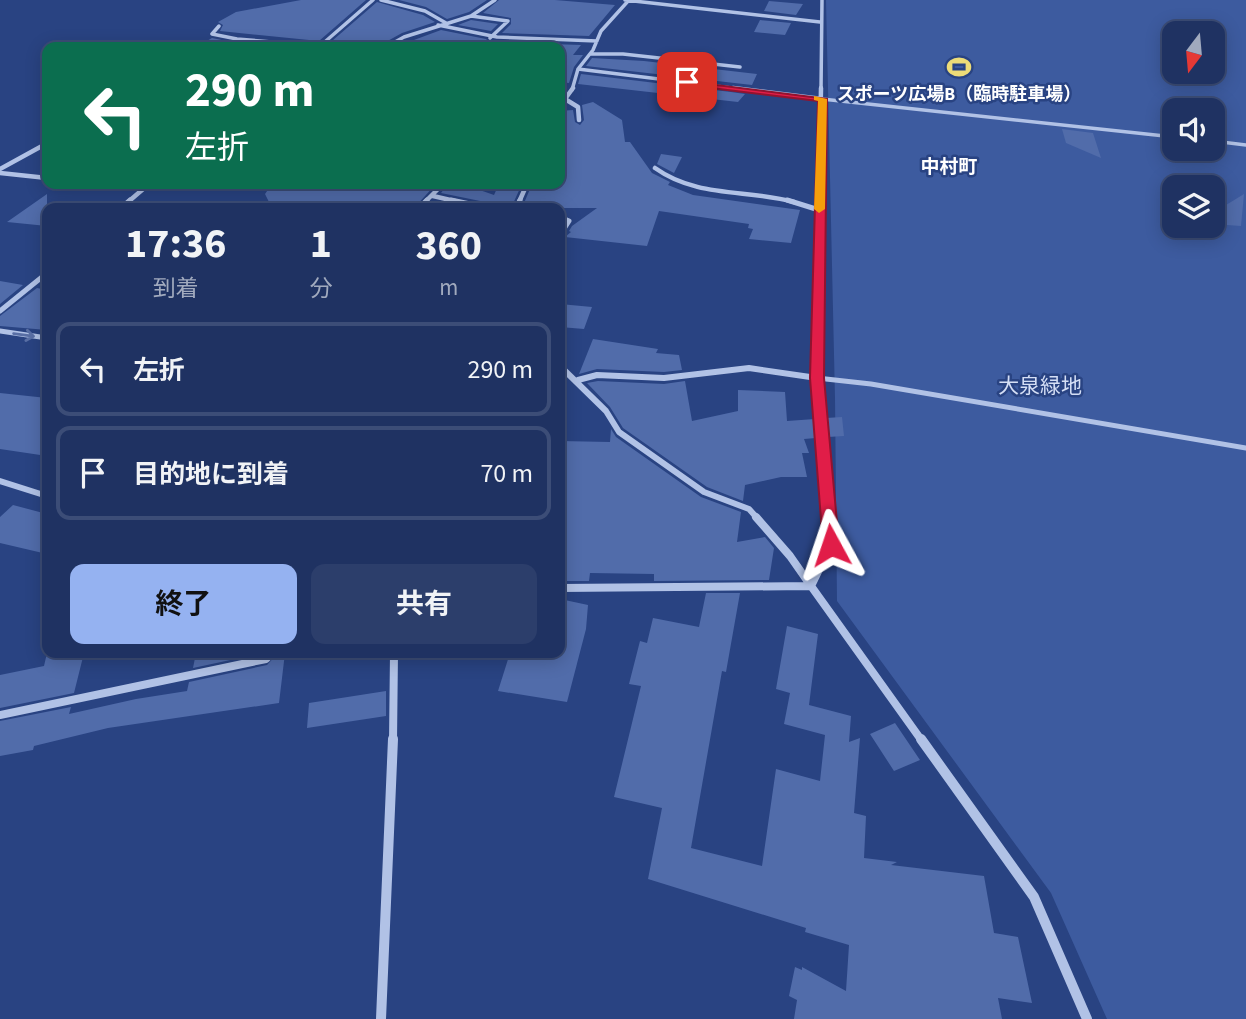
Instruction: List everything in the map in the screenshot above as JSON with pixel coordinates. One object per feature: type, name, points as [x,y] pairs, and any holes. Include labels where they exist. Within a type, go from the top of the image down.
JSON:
[{"type":"street","points":[[325,42],[372,0]]},
{"type":"street","points":[[382,0],[425,11],[446,23]]},
{"type":"street","points":[[395,42],[438,25],[471,16],[495,0]]},
{"type":"street","points":[[565,96],[573,89],[578,69],[590,54],[601,31],[627,0],[820,22]]},
{"type":"street","points":[[811,586],[831,545],[817,378],[822,0]]},
{"type":"street","points":[[471,16],[508,22],[490,38]]},
{"type":"street","points":[[438,25],[460,33],[507,40],[570,38],[597,41]]},
{"type":"street","points":[[219,26],[212,34],[268,42]]},
{"type":"street","points":[[590,54],[740,67]]},
{"type":"street","points":[[578,69],[822,99],[1162,136]]},
{"type":"street","points":[[565,100],[578,107],[579,120]]},
{"type":"street","points":[[1225,142],[1246,145]]},
{"type":"street","points":[[0,171],[42,146]]},
{"type":"street","points":[[655,168],[667,179],[688,189],[762,195],[798,202],[819,210]]},
{"type":"street","points":[[0,171],[42,177]]},
{"type":"street","points":[[127,203],[142,189]]},
{"type":"street","points":[[425,203],[439,189]]},
{"type":"street","points":[[433,196],[466,203]]},
{"type":"street","points":[[0,311],[42,277]]},
{"type":"street","points":[[0,331],[42,337]]},
{"type":"street","points":[[578,380],[597,375],[664,377],[749,368],[871,384],[1246,449]]},
{"type":"street","points":[[565,370],[606,411],[620,432],[704,492],[749,509],[790,556],[1034,897],[1087,1019]]},
{"type":"street","points":[[0,481],[42,494]]},
{"type":"street","points":[[565,588],[811,586]]},
{"type":"street","points":[[0,715],[267,658]]},
{"type":"street","points":[[381,1019],[395,704],[394,658]]},
{"type":"green space","name":"大泉緑地","points":[[826,0],[1246,0],[1246,1019],[1107,1019],[1051,893],[837,601]]},
{"type":"building","points":[[301,0],[366,0],[319,41],[220,31],[223,25],[218,22],[236,12]]},
{"type":"building","points":[[399,0],[487,0],[469,12],[447,19],[426,7]]},
{"type":"building","points":[[499,0],[555,0],[615,5],[589,36],[502,33],[511,24],[511,18],[483,13]]},
{"type":"building","points":[[769,1],[803,4],[796,15],[764,11]]},
{"type":"building","points":[[377,2],[423,15],[435,22],[402,33],[386,42],[331,42]]},
{"type":"building","points":[[471,20],[498,24],[491,31],[458,25]]},
{"type":"building","points":[[760,20],[791,23],[785,35],[754,32]]},
{"type":"building","points":[[441,30],[486,39],[489,42],[409,42]]},
{"type":"building","points":[[212,38],[231,42],[205,42]]},
{"type":"building","points":[[565,44],[581,45],[573,55],[583,55],[574,67],[569,83],[565,83]]},
{"type":"building","points":[[592,58],[757,74],[752,85],[586,66]]},
{"type":"building","points":[[581,74],[745,94],[738,102],[578,84]]},
{"type":"building","points":[[593,102],[622,120],[625,142],[630,142],[652,173],[670,182],[668,185],[693,195],[800,210],[791,243],[749,239],[753,229],[748,228],[749,224],[659,211],[647,246],[565,237],[571,232],[569,231],[572,226],[597,208],[565,208],[565,203],[524,203],[530,189],[565,189],[565,111],[573,110],[575,122],[580,125],[584,120],[582,105]]},
{"type":"building","points":[[1062,129],[1093,133],[1101,158],[1066,143]]},
{"type":"building","points":[[661,154],[682,157],[674,173],[657,164]]},
{"type":"building","points":[[268,189],[431,189],[419,203],[270,203],[265,194]]},
{"type":"building","points":[[444,189],[477,189],[494,195],[497,189],[520,189],[513,203],[490,203],[441,193]]},
{"type":"building","points":[[47,194],[47,203],[42,203],[42,226],[7,222]]},
{"type":"building","points":[[1244,194],[1241,226],[1225,225],[1225,206]]},
{"type":"building","points":[[0,281],[23,285],[0,304]]},
{"type":"building","points":[[37,288],[42,289],[42,330],[0,326],[0,316]]},
{"type":"building","points":[[565,304],[592,307],[584,329],[565,327]]},
{"type":"building","points":[[593,339],[658,349],[656,353],[679,355],[682,370],[664,372],[597,369],[579,374]]},
{"type":"building","points":[[598,381],[664,384],[685,381],[692,421],[738,411],[738,390],[785,392],[787,421],[815,419],[816,438],[804,439],[809,453],[802,453],[807,477],[781,477],[745,485],[743,501],[707,487],[623,428],[610,407],[587,383]]},
{"type":"building","points":[[0,393],[42,397],[42,455],[0,449]]},
{"type":"building","points":[[842,417],[844,436],[828,437],[826,418]]},
{"type":"building","points":[[611,429],[616,437],[701,497],[741,512],[737,542],[765,537],[774,548],[769,580],[654,581],[654,574],[590,573],[589,581],[565,581],[565,441],[610,442]]},
{"type":"building","points":[[13,505],[42,513],[42,553],[0,543],[0,517]]},
{"type":"building","points":[[706,593],[740,593],[726,672],[722,671],[691,848],[762,866],[776,769],[820,781],[825,735],[784,724],[790,693],[776,689],[787,626],[818,634],[809,705],[851,716],[849,742],[860,738],[854,813],[866,816],[864,858],[897,862],[891,865],[984,876],[994,933],[1018,937],[1032,1003],[998,998],[1002,1019],[794,1019],[797,1000],[789,996],[795,967],[802,970],[802,967],[846,991],[849,945],[805,932],[806,928],[648,879],[662,808],[614,797],[641,686],[629,684],[640,641],[647,643],[653,618],[699,627]]},
{"type":"building","points":[[565,600],[588,605],[586,629],[567,702],[498,691],[508,658],[565,658]]},
{"type":"building","points":[[46,658],[83,658],[74,693],[0,708],[0,675],[44,666]]},
{"type":"building","points":[[195,658],[240,658],[193,668]]},
{"type":"building","points":[[273,658],[284,658],[279,703],[108,728],[34,746],[33,750],[0,756],[0,721],[71,707],[69,714],[187,691],[189,682],[267,665]]},
{"type":"building","points":[[386,691],[386,716],[307,728],[309,703]]},
{"type":"building","points":[[895,723],[920,760],[894,771],[870,734]]},
{"type":"slow traffic","points":[[817,98],[822,99],[819,209]]},
{"type":"place","name":"スポーツ広場B（臨時駐車場）","points":[[959,67]]},
{"type":"district","name":"中村町","points":[[949,166]]},
{"type":"route","points":[[687,82],[822,99],[817,378],[831,545]]}]
